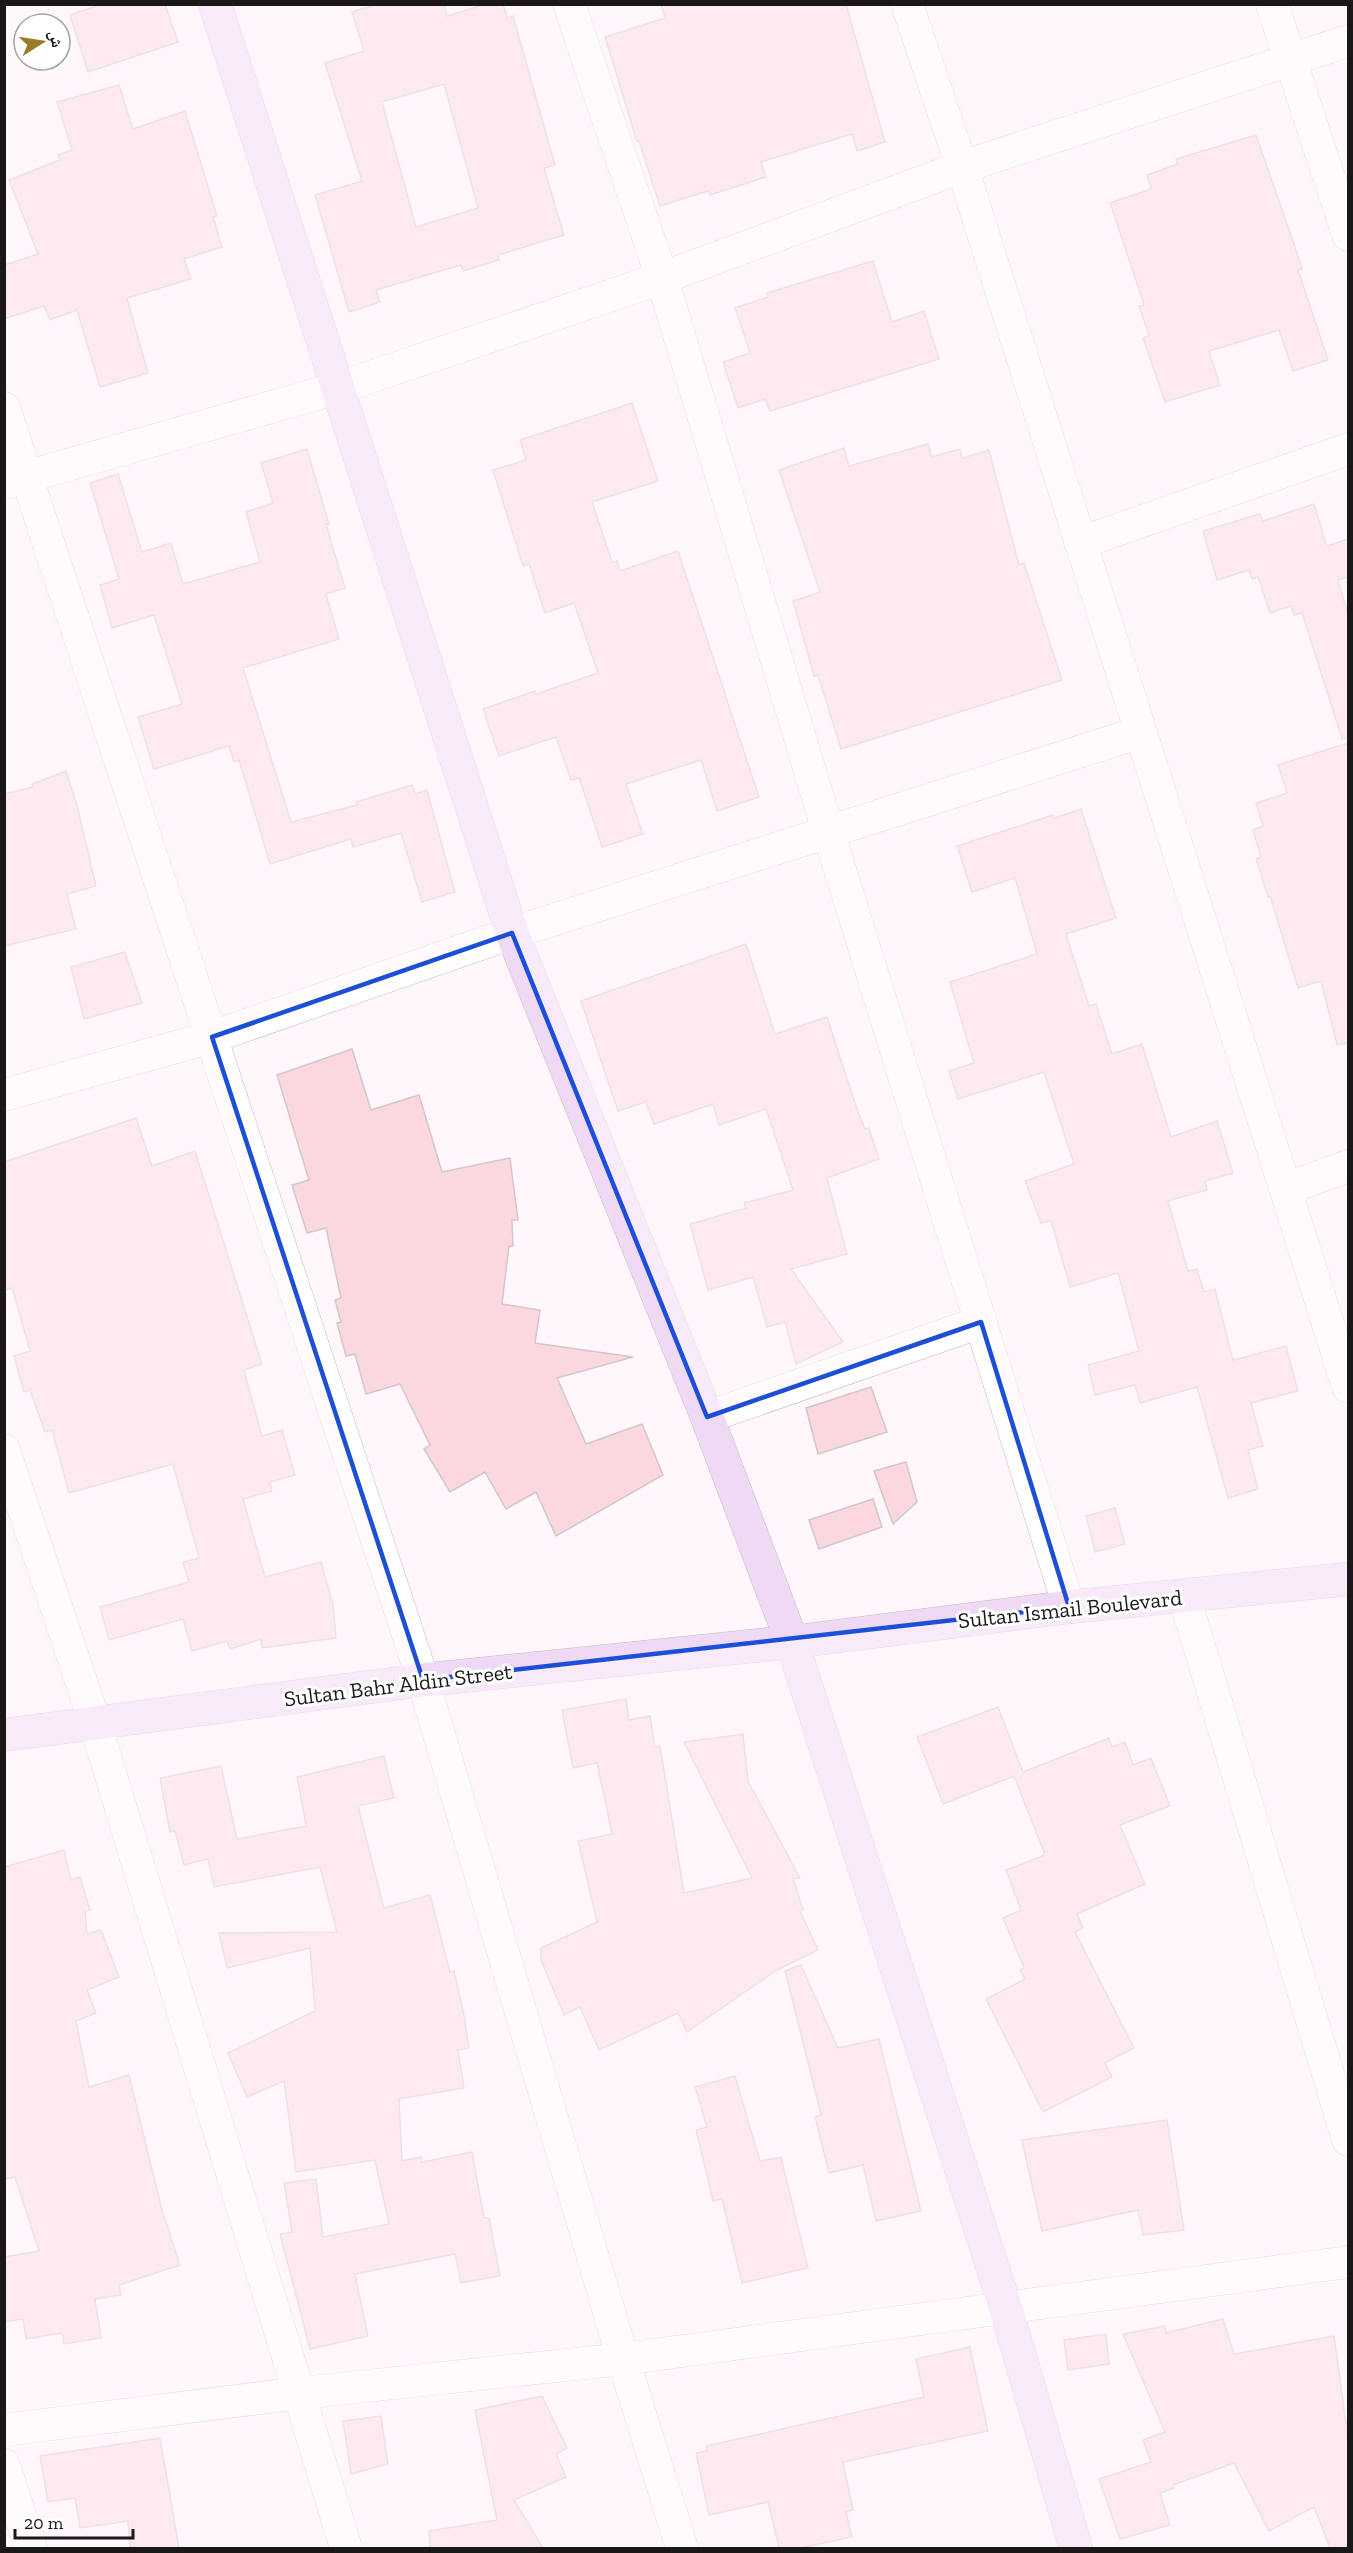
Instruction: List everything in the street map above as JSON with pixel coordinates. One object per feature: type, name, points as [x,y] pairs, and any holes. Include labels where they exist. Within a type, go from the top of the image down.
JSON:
[{"type":"street","points":[[215,4],[512,933],[707,1417],[792,1642],[1006,2309],[1076,2548]]},
{"type":"street","points":[[569,4],[662,278],[828,831],[1069,1607]]},
{"type":"street","points":[[907,4],[962,167],[1348,1387]]},
{"type":"street","points":[[1272,4],[1348,235]]},
{"type":"street","points":[[16,480],[338,388],[662,278],[962,167],[1348,41]]},
{"type":"street","points":[[4,408],[16,480],[212,1037],[423,1680],[623,2359],[682,2548]]},
{"type":"street","points":[[1080,543],[1348,449]]},
{"type":"street","points":[[4,1095],[212,1037],[512,933],[1141,732]]},
{"type":"street","points":[[1286,1189],[1348,1166]]},
{"type":"street","points":[[707,1417],[981,1322]]},
{"type":"street","points":[[4,1450],[95,1723],[346,2548]]},
{"type":"street","name":"Sultan Ismail Boulevard","points":[[792,1642],[1069,1607],[1348,1579]]},
{"type":"street","points":[[1184,1596],[1348,2140]]},
{"type":"street","name":"Sultan Bahr Aldin Street","points":[[4,1735],[423,1680],[792,1642]]},
{"type":"street","points":[[4,2430],[300,2393],[623,2359],[1348,2262]]},
{"type":"street","points":[[4,2465],[31,2548]]},
{"type":"highlighted area","points":[[512,933],[707,1417],[981,1322],[1069,1607],[423,1680],[212,1037]]},
{"type":"building","points":[[102,4],[165,4],[178,42],[88,72],[72,21],[72,14]]},
{"type":"building","points":[[377,4],[444,4],[447,16],[486,4],[503,4],[507,18],[513,16],[555,165],[544,168],[564,235],[498,255],[499,260],[463,271],[461,265],[376,290],[380,302],[349,312],[315,195],[362,181],[325,63],[364,51],[352,12]],"holes":[[[444,84],[478,208],[416,227],[382,102]]]},
{"type":"building","points":[[661,4],[846,4],[885,142],[857,151],[852,134],[761,162],[766,177],[710,195],[708,191],[660,206],[639,141],[637,142],[605,37],[665,18]]},
{"type":"building","points":[[119,85],[133,129],[185,111],[217,216],[213,217],[222,247],[184,259],[191,279],[127,298],[148,373],[100,387],[77,310],[50,320],[44,306],[4,319],[4,265],[38,254],[9,180],[60,160],[58,155],[72,150],[57,102]]},
{"type":"building","points":[[1256,135],[1302,269],[1298,270],[1328,360],[1293,371],[1279,330],[1209,351],[1220,385],[1165,402],[1143,338],[1149,336],[1139,306],[1144,305],[1110,203],[1151,189],[1147,175],[1178,164],[1176,159]]},
{"type":"building","points":[[873,261],[892,322],[924,311],[939,359],[770,411],[765,399],[738,408],[723,362],[750,353],[735,308],[768,297],[767,293]]},
{"type":"building","points":[[632,403],[658,481],[592,502],[612,562],[617,561],[620,571],[678,551],[759,797],[717,811],[701,760],[626,784],[643,834],[602,847],[579,778],[571,780],[556,737],[499,756],[483,709],[598,673],[574,603],[545,613],[529,564],[523,566],[493,470],[526,460],[520,440]]},
{"type":"building","points":[[928,444],[932,457],[960,449],[962,458],[989,450],[1019,565],[1024,563],[1062,680],[841,749],[818,675],[814,676],[793,601],[820,592],[779,470],[844,448],[849,466]]},
{"type":"building","points":[[307,449],[345,588],[326,594],[339,639],[243,668],[291,822],[357,805],[356,802],[412,785],[415,794],[427,790],[455,892],[422,902],[401,833],[353,847],[351,839],[270,864],[239,760],[234,762],[229,746],[154,769],[138,717],[182,704],[154,615],[112,628],[100,585],[119,579],[90,483],[118,474],[142,552],[171,543],[183,584],[260,562],[246,512],[273,503],[261,463]]},
{"type":"building","points":[[1314,504],[1327,546],[1348,539],[1348,577],[1338,580],[1348,614],[1348,738],[1342,739],[1302,613],[1294,615],[1291,606],[1270,613],[1258,577],[1252,579],[1249,570],[1217,580],[1203,531],[1260,514],[1263,521]]},
{"type":"building","points":[[1348,743],[1348,1043],[1337,1045],[1321,981],[1298,988],[1270,896],[1268,897],[1256,859],[1261,857],[1253,830],[1263,826],[1256,803],[1287,793],[1278,765]]},
{"type":"building","points":[[66,771],[78,809],[96,886],[67,894],[76,929],[4,946],[4,794],[33,787],[32,784]]},
{"type":"building","points":[[1081,809],[1116,918],[1066,934],[1089,1006],[1096,1004],[1112,1054],[1142,1044],[1171,1137],[1217,1121],[1233,1173],[1205,1181],[1207,1190],[1168,1201],[1188,1271],[1197,1269],[1204,1292],[1215,1289],[1233,1360],[1286,1346],[1298,1391],[1251,1403],[1263,1446],[1248,1450],[1258,1489],[1228,1498],[1197,1387],[1140,1403],[1135,1385],[1095,1395],[1088,1365],[1139,1351],[1118,1273],[1070,1287],[1051,1221],[1041,1223],[1025,1181],[1074,1164],[1044,1072],[958,1099],[949,1071],[974,1063],[950,982],[1037,954],[1015,878],[972,892],[957,846],[1053,815],[1054,818]]},
{"type":"building","points":[[746,944],[775,1034],[827,1017],[857,1109],[865,1129],[869,1128],[879,1159],[827,1178],[847,1254],[791,1269],[843,1342],[796,1364],[785,1322],[767,1327],[753,1277],[708,1290],[690,1224],[746,1208],[744,1203],[793,1190],[766,1109],[719,1125],[713,1104],[654,1124],[646,1102],[618,1111],[581,1001]]},
{"type":"building","points":[[125,952],[142,1003],[84,1019],[71,967]]},
{"type":"building","points":[[352,1049],[371,1110],[419,1095],[442,1172],[510,1158],[518,1220],[512,1220],[513,1246],[509,1246],[502,1304],[540,1310],[535,1343],[633,1357],[557,1378],[586,1444],[642,1424],[663,1475],[556,1536],[536,1492],[506,1509],[485,1472],[450,1492],[424,1449],[430,1445],[400,1384],[366,1394],[355,1354],[346,1356],[337,1323],[341,1322],[335,1300],[341,1298],[326,1228],[307,1233],[292,1185],[309,1180],[277,1075]]},
{"type":"building","points":[[136,1118],[152,1166],[195,1151],[262,1364],[244,1370],[262,1436],[282,1430],[295,1475],[270,1482],[272,1491],[243,1499],[265,1577],[321,1562],[333,1605],[336,1638],[262,1648],[261,1639],[230,1649],[227,1641],[192,1651],[183,1619],[109,1640],[100,1607],[189,1582],[183,1562],[199,1558],[173,1464],[69,1493],[52,1430],[45,1432],[30,1390],[24,1392],[14,1356],[30,1351],[12,1288],[4,1291],[4,1162]]},
{"type":"building","points":[[871,1387],[887,1432],[818,1454],[806,1408]]},
{"type":"building","points":[[906,1462],[917,1502],[893,1524],[874,1471]]},
{"type":"building","points":[[873,1499],[882,1527],[819,1549],[809,1520]]},
{"type":"building","points":[[1115,1508],[1125,1544],[1095,1552],[1086,1516]]},
{"type":"building","points":[[626,1699],[629,1720],[650,1716],[655,1747],[660,1746],[684,1893],[752,1878],[684,1742],[743,1734],[748,1781],[800,1878],[793,1878],[803,1910],[800,1911],[818,1950],[777,1970],[687,2032],[678,2013],[599,2050],[580,2007],[564,2015],[541,1960],[541,1948],[597,1922],[578,1841],[612,1834],[597,1763],[573,1768],[562,1710]]},
{"type":"building","points":[[998,1707],[1023,1772],[1109,1738],[1112,1747],[1125,1742],[1133,1765],[1151,1758],[1170,1806],[1120,1825],[1145,1884],[1077,1914],[1083,1928],[1075,1932],[1134,2048],[1105,2063],[1112,2077],[1043,2112],[986,1999],[1025,1979],[1020,1970],[1024,1968],[1003,1918],[1021,1910],[1006,1870],[1045,1855],[1014,1776],[943,1804],[917,1737]]},
{"type":"building","points":[[384,1756],[394,1798],[358,1806],[384,1908],[430,1895],[450,1972],[454,1971],[469,2048],[458,2050],[464,2088],[399,2099],[402,2161],[421,2157],[422,2162],[472,2152],[484,2218],[489,2218],[500,2276],[461,2283],[455,2254],[355,2274],[368,2336],[310,2349],[280,2234],[292,2232],[284,2183],[316,2179],[323,2237],[389,2224],[375,2160],[296,2172],[284,2081],[247,2097],[228,2053],[315,2011],[310,1948],[227,1968],[219,1933],[337,1932],[320,1867],[214,1887],[208,1859],[184,1865],[175,1831],[170,1832],[160,1778],[221,1766],[237,1839],[306,1826],[297,1777]]},
{"type":"building","points":[[64,1850],[71,1880],[80,1877],[90,1910],[85,1911],[87,1934],[101,1930],[119,1977],[87,1990],[96,2013],[76,2021],[89,2087],[129,2075],[162,2210],[180,2265],[119,2285],[121,2295],[95,2299],[101,2338],[64,2344],[62,2333],[26,2339],[23,2319],[4,2322],[4,2257],[39,2251],[15,2177],[4,2179],[4,1867]]},
{"type":"building","points":[[801,1965],[838,2048],[879,2039],[921,2211],[876,2221],[863,2165],[829,2173],[815,2117],[821,2115],[785,1971]]},
{"type":"building","points":[[735,2076],[760,2161],[781,2157],[808,2268],[742,2283],[722,2199],[713,2201],[696,2130],[707,2127],[695,2087]]},
{"type":"building","points":[[1167,2120],[1184,2230],[1143,2235],[1138,2210],[1042,2231],[1022,2140]]},
{"type":"building","points":[[1223,2319],[1234,2354],[1334,2336],[1348,2438],[1348,2548],[1330,2548],[1314,2507],[1269,2531],[1234,2463],[1173,2485],[1174,2488],[1160,2493],[1170,2525],[1120,2539],[1099,2479],[1151,2462],[1143,2440],[1165,2432],[1123,2334],[1165,2326],[1166,2333]]},
{"type":"building","points":[[1106,2334],[1109,2364],[1068,2370],[1064,2340]]},
{"type":"building","points":[[970,2347],[988,2431],[843,2462],[853,2510],[846,2512],[852,2537],[800,2548],[779,2548],[768,2502],[709,2515],[696,2453],[707,2451],[706,2446],[924,2397],[916,2359]]},
{"type":"building","points":[[542,2396],[567,2448],[556,2454],[566,2477],[514,2500],[543,2548],[430,2548],[429,2531],[497,2520],[475,2410]]},
{"type":"building","points":[[381,2416],[388,2464],[351,2474],[343,2421]]},
{"type":"building","points":[[160,2438],[179,2548],[130,2548],[128,2521],[80,2528],[75,2498],[48,2502],[40,2456]]}]
